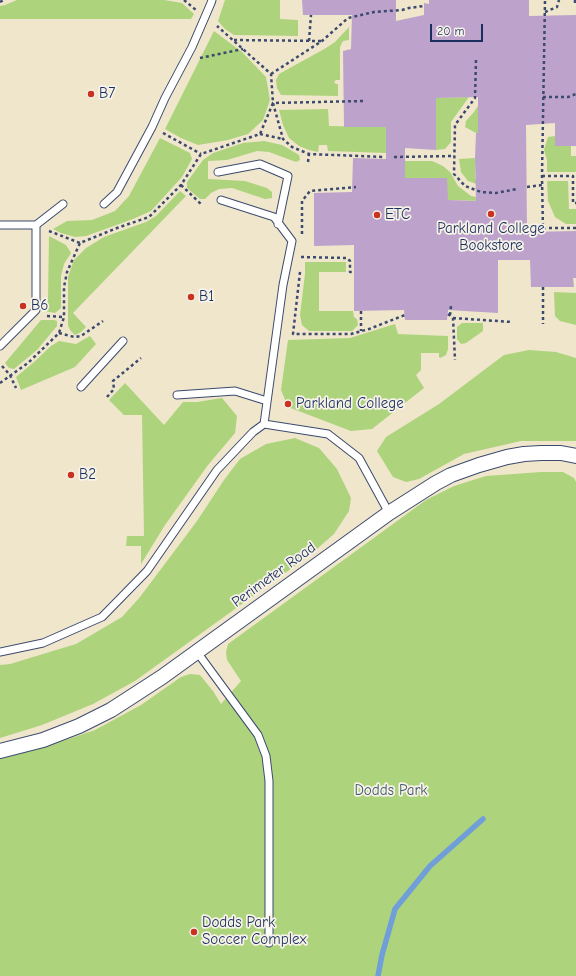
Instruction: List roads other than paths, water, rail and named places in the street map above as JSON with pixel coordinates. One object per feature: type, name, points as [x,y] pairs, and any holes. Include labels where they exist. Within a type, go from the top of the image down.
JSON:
[{"type":"street","name":"Perimeter Road","points":[[0,751],[43,740],[78,726],[104,713],[162,677],[389,513],[450,475],[478,464],[507,457],[541,453],[561,453],[576,456]]},
{"type":"lane","points":[[104,204],[117,192],[145,140],[192,47],[212,0]]},
{"type":"lane","points":[[218,172],[260,164],[288,176],[278,224]]},
{"type":"lane","points":[[0,652],[44,643],[102,617],[147,571],[217,470],[253,432],[264,424],[283,285],[292,240],[274,217],[222,200]]},
{"type":"lane","points":[[0,225],[36,225],[63,204]]},
{"type":"lane","points":[[0,346],[36,310],[36,225]]},
{"type":"lane","points":[[81,387],[123,340]]},
{"type":"lane","points":[[177,395],[235,391],[268,401]]},
{"type":"lane","points":[[264,424],[328,434],[359,458],[389,513]]},
{"type":"lane","points":[[197,652],[258,735],[266,756],[269,781],[269,943]]},
{"type":"waterway","points":[[378,976],[382,955],[395,909],[430,866],[483,819]]},
{"type":"place","name":"B7","points":[[91,94]]},
{"type":"place","name":"Parkland College Bookstore","points":[[491,214]]},
{"type":"place","name":"ETC","points":[[377,215]]},
{"type":"place","name":"B1","points":[[191,297]]},
{"type":"place","name":"B6","points":[[23,306]]},
{"type":"place","name":"Parkland College","points":[[288,404]]},
{"type":"place","name":"B2","points":[[71,475]]},
{"type":"place","name":"Dodds Park Soccer Complex","points":[[194,932]]},
{"type":"park label","name":"Dodds Park","points":[[391,791]]}]
